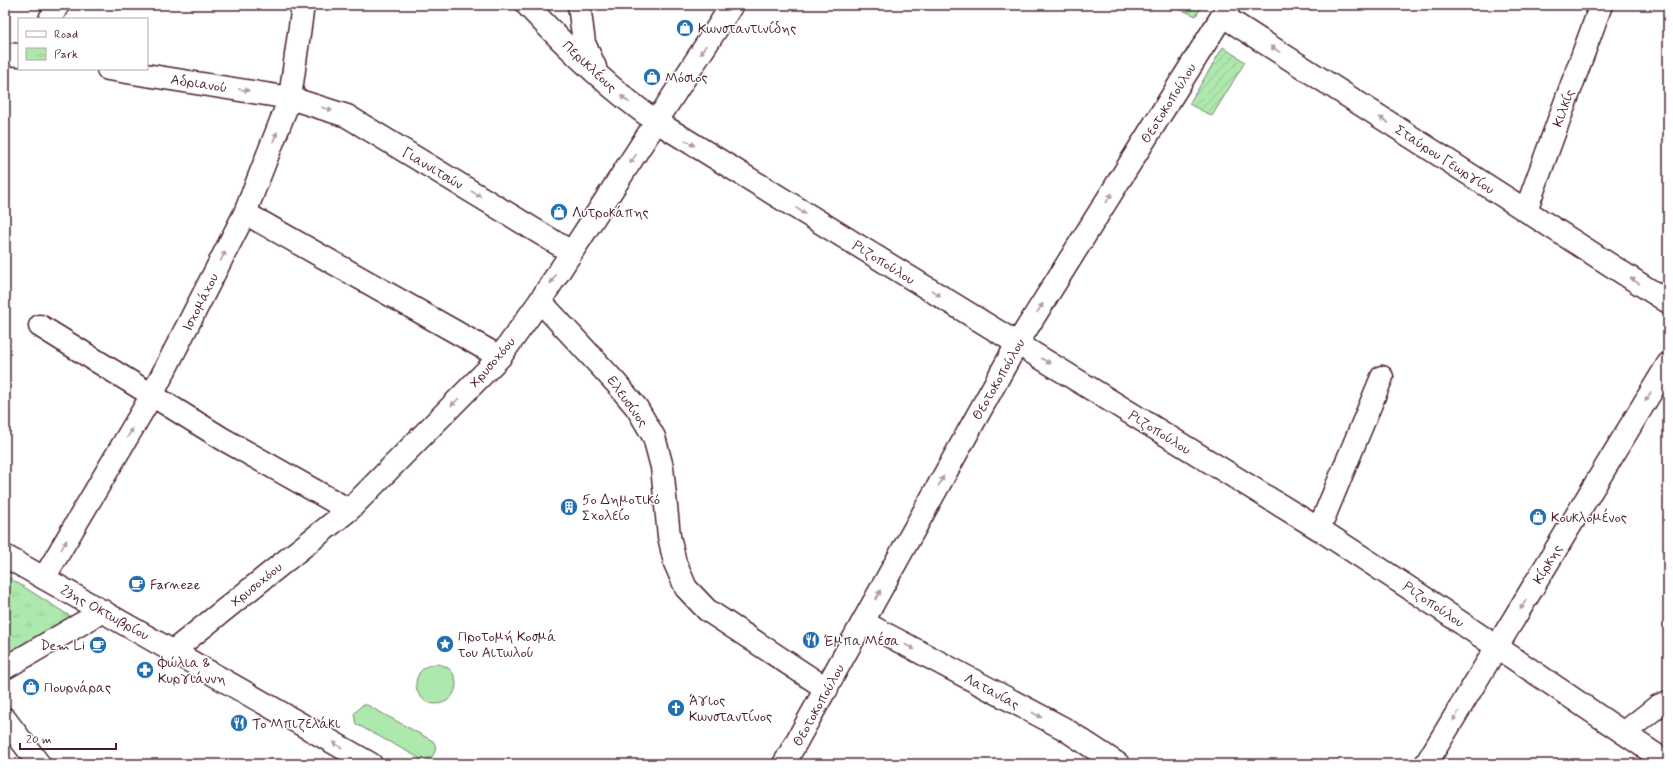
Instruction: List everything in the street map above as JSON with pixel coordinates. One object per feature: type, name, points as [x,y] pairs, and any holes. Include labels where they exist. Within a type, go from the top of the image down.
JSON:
[{"type":"street","points":[[51,18],[58,5]]},
{"type":"street","name":"Ισχομάχου","points":[[44,578],[152,395],[245,213],[290,98],[303,5]]},
{"type":"street","name":"Περικλέους","points":[[527,5],[600,77],[627,101],[657,122]]},
{"type":"street","points":[[579,5],[584,42],[600,77]]},
{"type":"street","name":"Χρυσοχόου","points":[[173,651],[349,510],[500,357],[540,301],[732,5]]},
{"type":"street","name":"Κιλκίς","points":[[1526,210],[1601,5]]},
{"type":"street","name":"Σταύρου Γεωργίου","points":[[1226,10],[1526,210],[1668,302]]},
{"type":"street","name":"Θεοτοκοπούλου","points":[[784,764],[1018,344],[1226,10]]},
{"type":"street","points":[[5,54],[18,55]]},
{"type":"street","name":"Αδριανού","points":[[114,70],[290,98]]},
{"type":"street","name":"Γιαννιτσών","points":[[290,98],[347,116],[571,252]]},
{"type":"street","name":"Ριζοπούλου","points":[[657,122],[1319,529],[1625,732],[1658,760]]},
{"type":"street","points":[[245,213],[500,357]]},
{"type":"street","name":"Ελευσίνος","points":[[540,301],[616,383],[637,408],[654,437],[662,467],[669,536],[675,563],[686,588],[707,610],[827,689]]},
{"type":"street","points":[[40,326],[223,439],[349,510]]},
{"type":"street","name":"Κίρκης","points":[[1426,764],[1668,364]]},
{"type":"street","points":[[1319,529],[1382,377]]},
{"type":"street","name":"23ης Οκτωβρίου","points":[[5,556],[371,764]]},
{"type":"street","points":[[5,668],[103,612]]},
{"type":"street","name":"Λατανίας","points":[[863,622],[1062,728],[1118,764]]},
{"type":"street","points":[[1625,732],[1658,706],[1668,702]]},
{"type":"street","points":[[5,718],[39,764]]},
{"type":"green space","points":[[1170,5],[1203,5],[1196,16]]},
{"type":"green space","points":[[1223,47],[1245,62],[1212,116],[1189,104]]},
{"type":"green space","points":[[5,575],[73,618],[5,658]]},
{"type":"green space","points":[[436,664],[450,670],[456,684],[450,698],[436,704],[422,698],[416,684],[422,670]]},
{"type":"green space","points":[[362,705],[367,705],[433,741],[436,749],[432,757],[423,760],[356,724],[354,714]]},
{"type":"place","name":"Κωνσταντινίδης","points":[[685,28]]},
{"type":"place","name":"Μόσιος","points":[[652,77]]},
{"type":"place","name":"Λυτροκάπης","points":[[559,212]]},
{"type":"place","name":"5ο Δημοτικό Σχολείο","points":[[569,507]]},
{"type":"place","name":"Κουκλομένος","points":[[1538,517]]},
{"type":"place","name":"Farneze","points":[[137,584]]},
{"type":"place","name":"Έμπα Μέσα","points":[[811,640]]},
{"type":"place","name":"Προτομή Κοσμά του Αιτωλού","points":[[445,644]]},
{"type":"place","name":"Dem Li","points":[[98,645]]},
{"type":"place","name":"Φώλια & Κυργιάννη","points":[[145,670]]},
{"type":"place","name":"Πουρνάρας","points":[[31,687]]},
{"type":"place","name":"Άγιος Κωνσταντίνος","points":[[676,708]]},
{"type":"place","name":"Το Μπιζελάκι","points":[[239,723]]}]
